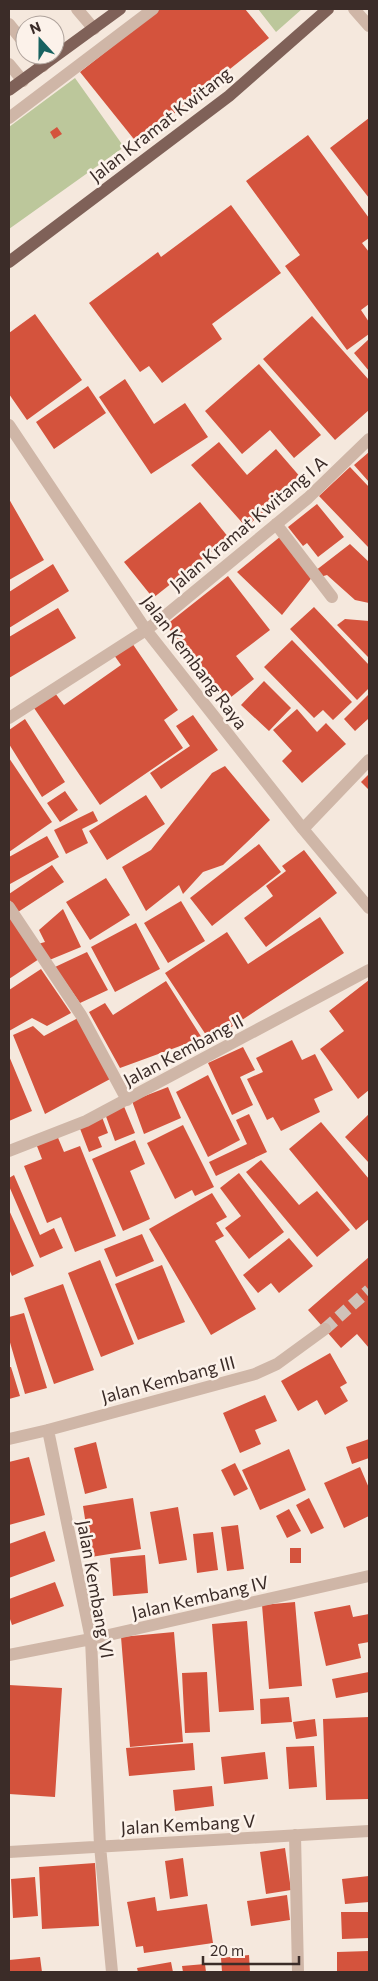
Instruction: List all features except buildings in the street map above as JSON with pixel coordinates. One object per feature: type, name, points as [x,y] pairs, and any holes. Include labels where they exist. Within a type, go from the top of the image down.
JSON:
[{"type":"main road","name":"Jalan Kramat Kwitang","points":[[9,262],[229,96],[328,9]]},
{"type":"main road","points":[[9,90],[94,29],[112,11]]},
{"type":"street","points":[[77,9],[94,29]]},
{"type":"street","points":[[9,118],[153,9]]},
{"type":"street","points":[[354,9],[369,26]]},
{"type":"street","points":[[9,64],[23,80]]},
{"type":"street","name":"Jalan Kembang Raya","points":[[9,425],[146,630],[303,829],[369,908]]},
{"type":"street","name":"Jalan Kramat Kwitang I A","points":[[9,718],[146,630],[308,498],[369,439]]},
{"type":"street","points":[[276,524],[332,597]]},
{"type":"street","points":[[303,829],[369,760]]},
{"type":"street","points":[[9,907],[81,1015],[127,1100]]},
{"type":"street","name":"Jalan Kembang II","points":[[9,1151],[86,1121],[369,970]]},
{"type":"street","name":"Jalan Kembang III","points":[[9,1438],[48,1430],[255,1374],[277,1364],[325,1329]]},
{"type":"street","name":"Jalan Kembang VI","points":[[48,1430],[91,1639],[100,1846],[112,1972]]},
{"type":"street","name":"Jalan Kembang IV","points":[[9,1655],[91,1639],[369,1576]]},
{"type":"street","name":"Jalan Kembang V","points":[[9,1852],[369,1830]]},
{"type":"street","points":[[295,1835],[298,1972]]},
{"type":"green space","points":[[258,9],[302,9],[276,32]]},
{"type":"green space","points":[[75,78],[124,147],[9,229],[9,127]]},
{"type":"tunnel","points":[[325,1329],[369,1290]]}]
